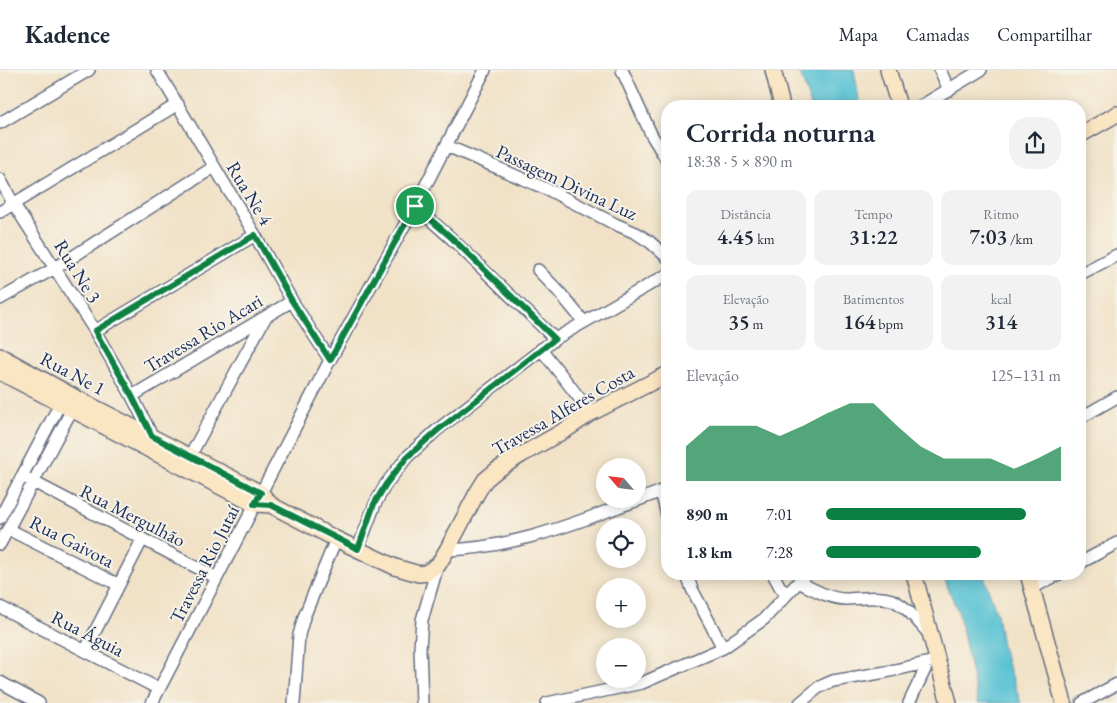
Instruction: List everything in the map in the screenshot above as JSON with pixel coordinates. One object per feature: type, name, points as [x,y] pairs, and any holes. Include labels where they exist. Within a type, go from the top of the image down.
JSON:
[{"type":"street","points":[[0,123],[89,70]]},
{"type":"street","name":"Rua Ne 4","points":[[157,70],[292,301],[330,360]]},
{"type":"street","name":"Travessa Rio Jutaí","points":[[152,703],[330,360],[415,206],[485,70]]},
{"type":"street","points":[[622,70],[651,134],[661,150]]},
{"type":"street","points":[[773,70],[780,100]]},
{"type":"street","points":[[888,70],[897,100]]},
{"type":"street","points":[[940,70],[949,90]]},
{"type":"street","points":[[932,100],[981,70]]},
{"type":"street","points":[[0,212],[178,104]]},
{"type":"street","points":[[1086,132],[1117,114]]},
{"type":"street","name":"Passagem Divina Luz","points":[[446,146],[550,191],[614,224],[636,233],[661,252]]},
{"type":"street","points":[[0,299],[55,268],[214,168]]},
{"type":"street","name":"Rua Ne 3","points":[[0,180],[13,204],[95,331],[132,396],[152,436]]},
{"type":"street","points":[[415,206],[452,238],[555,339]]},
{"type":"street","points":[[95,331],[255,235]]},
{"type":"street","points":[[1086,271],[1117,255]]},
{"type":"street","points":[[538,270],[584,322]]},
{"type":"street","points":[[358,549],[374,504],[386,484],[407,457],[438,430],[555,339],[661,278]]},
{"type":"street","name":"Travessa Rio Acari","points":[[132,396],[292,301]]},
{"type":"street","points":[[190,456],[266,316]]},
{"type":"street","points":[[541,349],[591,413]]},
{"type":"street","name":"Rua Ne 1","points":[[0,356],[69,401],[258,499]]},
{"type":"street","name":"Rua Ne 1","points":[[0,372],[152,436],[190,456],[258,499]]},
{"type":"street","name":"Travessa Alferes Costa","points":[[438,565],[477,493],[485,480],[496,470],[591,413],[661,378]]},
{"type":"street","points":[[1086,415],[1117,397]]},
{"type":"street","points":[[0,518],[22,476],[69,401]]},
{"type":"street","points":[[0,544],[4,531],[33,483],[69,401]]},
{"type":"street","name":"Rua Mergulhão","points":[[22,476],[217,578]]},
{"type":"street","points":[[447,550],[477,548],[548,532],[572,525],[661,491]]},
{"type":"street","points":[[258,499],[395,567],[419,574],[426,573],[438,565]]},
{"type":"street","name":"Rua Gaivota","points":[[4,531],[119,585]]},
{"type":"street","points":[[294,703],[299,635],[304,617],[336,539]]},
{"type":"street","points":[[85,652],[142,540]]},
{"type":"street","points":[[1086,560],[1117,543]]},
{"type":"street","points":[[422,703],[420,648],[422,620],[438,565]]},
{"type":"street","points":[[688,580],[723,648]]},
{"type":"street","points":[[776,580],[787,594]]},
{"type":"street","points":[[547,703],[642,683],[723,648],[764,619],[800,580]]},
{"type":"street","points":[[805,580],[825,594],[843,599],[882,598],[893,601],[903,607],[931,636]]},
{"type":"street","points":[[916,580],[931,636],[934,661],[949,703]]},
{"type":"street","points":[[1030,581],[1064,703]]},
{"type":"street","name":"Rua Águia","points":[[0,607],[160,689]]},
{"type":"street","points":[[800,703],[819,687],[833,681],[934,661]]},
{"type":"street","points":[[909,703],[934,661]]},
{"type":"street","points":[[0,682],[39,703]]},
{"type":"street","points":[[1082,703],[1117,684]]},
{"type":"water","points":[[799,70],[854,70],[859,100],[809,100]]},
{"type":"water","points":[[946,580],[985,580],[997,614],[1002,647],[1021,703],[978,703],[959,614]]},
{"type":"route","points":[[415,206],[452,238],[555,339],[438,430],[407,457],[386,484],[374,504],[358,549],[271,505],[254,504],[261,493],[152,436],[132,396],[95,331],[255,235],[292,301],[330,360],[415,206]]}]
